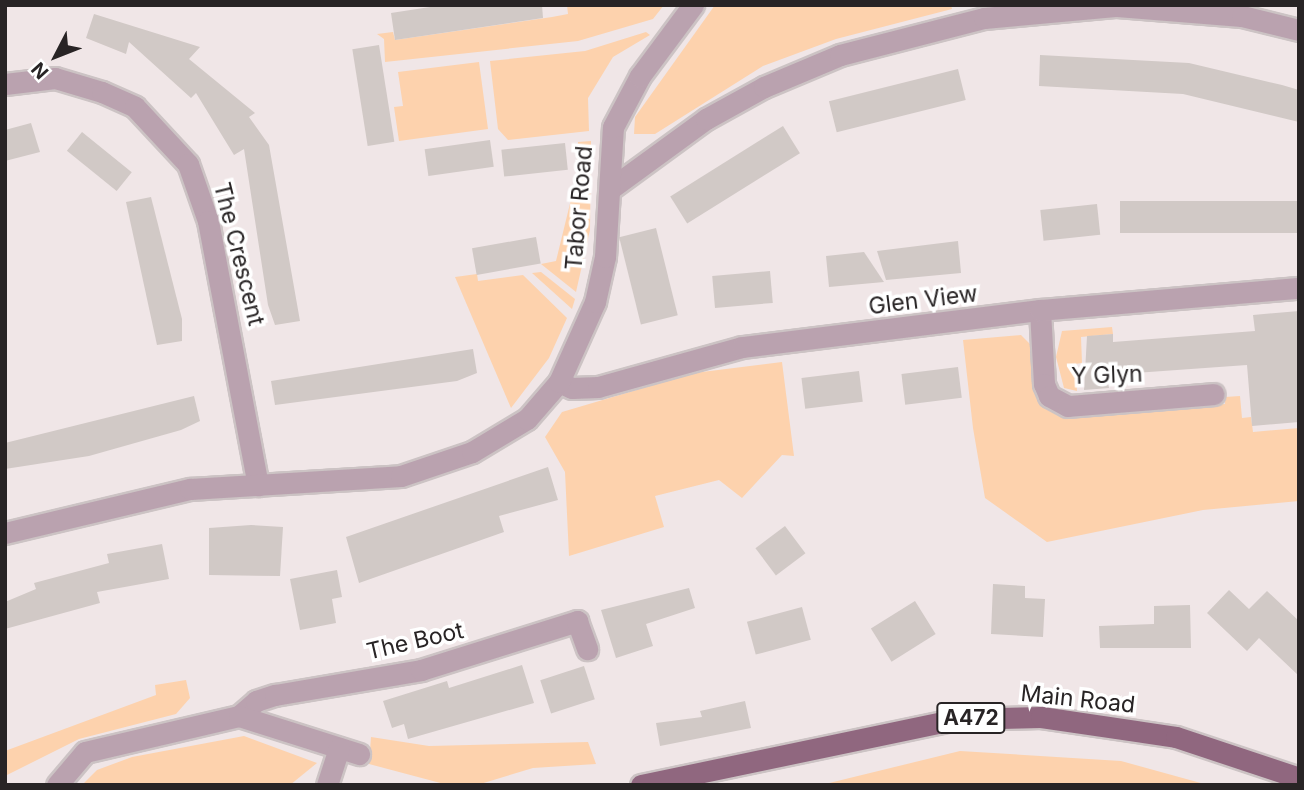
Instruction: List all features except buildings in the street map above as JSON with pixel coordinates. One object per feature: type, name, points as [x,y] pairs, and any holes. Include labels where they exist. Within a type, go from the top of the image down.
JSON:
[{"type":"main road","name":"Main Road","points":[[641,785],[958,719],[1041,717],[1176,737],[1299,778]]},
{"type":"street","name":"Tabor Road","points":[[5,533],[149,496],[258,485],[401,476],[472,452],[527,419],[559,382],[595,302],[610,189],[612,134],[622,107],[693,5]]},
{"type":"street","points":[[610,189],[706,119],[764,87],[840,55],[984,18],[1129,7],[1242,16],[1299,30]]},
{"type":"street","name":"The Crescent","points":[[5,84],[55,78],[113,97],[144,114],[188,164],[208,222],[258,485]]},
{"type":"street","name":"Glen View","points":[[559,382],[584,389],[742,347],[1040,310],[1299,288]]},
{"type":"street","name":"Y Glyn","points":[[1040,310],[1044,384],[1049,396],[1068,406],[1214,394]]},
{"type":"street","name":"The Boot","points":[[239,716],[256,701],[275,695],[421,670],[577,621],[587,649]]},
{"type":"street","points":[[57,785],[85,752],[239,716],[359,754]]},
{"type":"street","points":[[327,785],[339,748]]},
{"type":"shaded area","points":[[567,5],[664,5],[653,19],[578,41],[385,62],[384,39],[377,34],[393,32],[395,40],[552,17],[568,14]]},
{"type":"shaded area","points":[[715,5],[951,5],[952,9],[836,39],[763,66],[655,134],[634,134],[635,117]]},
{"type":"shaded area","points":[[646,32],[650,35],[613,57],[588,98],[589,131],[508,140],[498,129],[490,61],[585,51]]},
{"type":"shaded area","points":[[479,62],[488,129],[399,141],[394,107],[403,106],[398,72]]},
{"type":"shaded area","points":[[591,141],[590,230],[576,292],[541,264],[556,261],[576,179],[578,142]]},
{"type":"shaded area","points":[[541,272],[575,299],[572,309],[532,273]]},
{"type":"shaded area","points":[[477,274],[478,281],[523,275],[567,318],[549,358],[511,408],[455,277]]},
{"type":"shaded area","points":[[1112,327],[1113,334],[1081,337],[1082,363],[1075,364],[1077,391],[1064,388],[1056,357],[1062,331]]},
{"type":"shaded area","points":[[1021,335],[1032,346],[1034,384],[1116,413],[1225,404],[1225,397],[1240,396],[1242,418],[1251,417],[1253,432],[1299,428],[1299,501],[1203,510],[1047,542],[985,498],[973,428],[963,340]]},
{"type":"shaded area","points":[[782,362],[794,456],[782,455],[742,498],[719,480],[655,496],[664,527],[569,556],[565,472],[545,437],[562,412],[694,373]]},
{"type":"shaded area","points":[[186,680],[190,698],[176,714],[79,739],[5,776],[5,751],[156,695],[155,685]]},
{"type":"shaded area","points":[[244,736],[317,763],[290,785],[82,785],[97,770],[132,757]]},
{"type":"shaded area","points":[[371,737],[429,746],[588,742],[596,764],[533,768],[477,785],[448,785],[369,764]]},
{"type":"shaded area","points":[[960,751],[1121,761],[1208,785],[821,785]]}]
